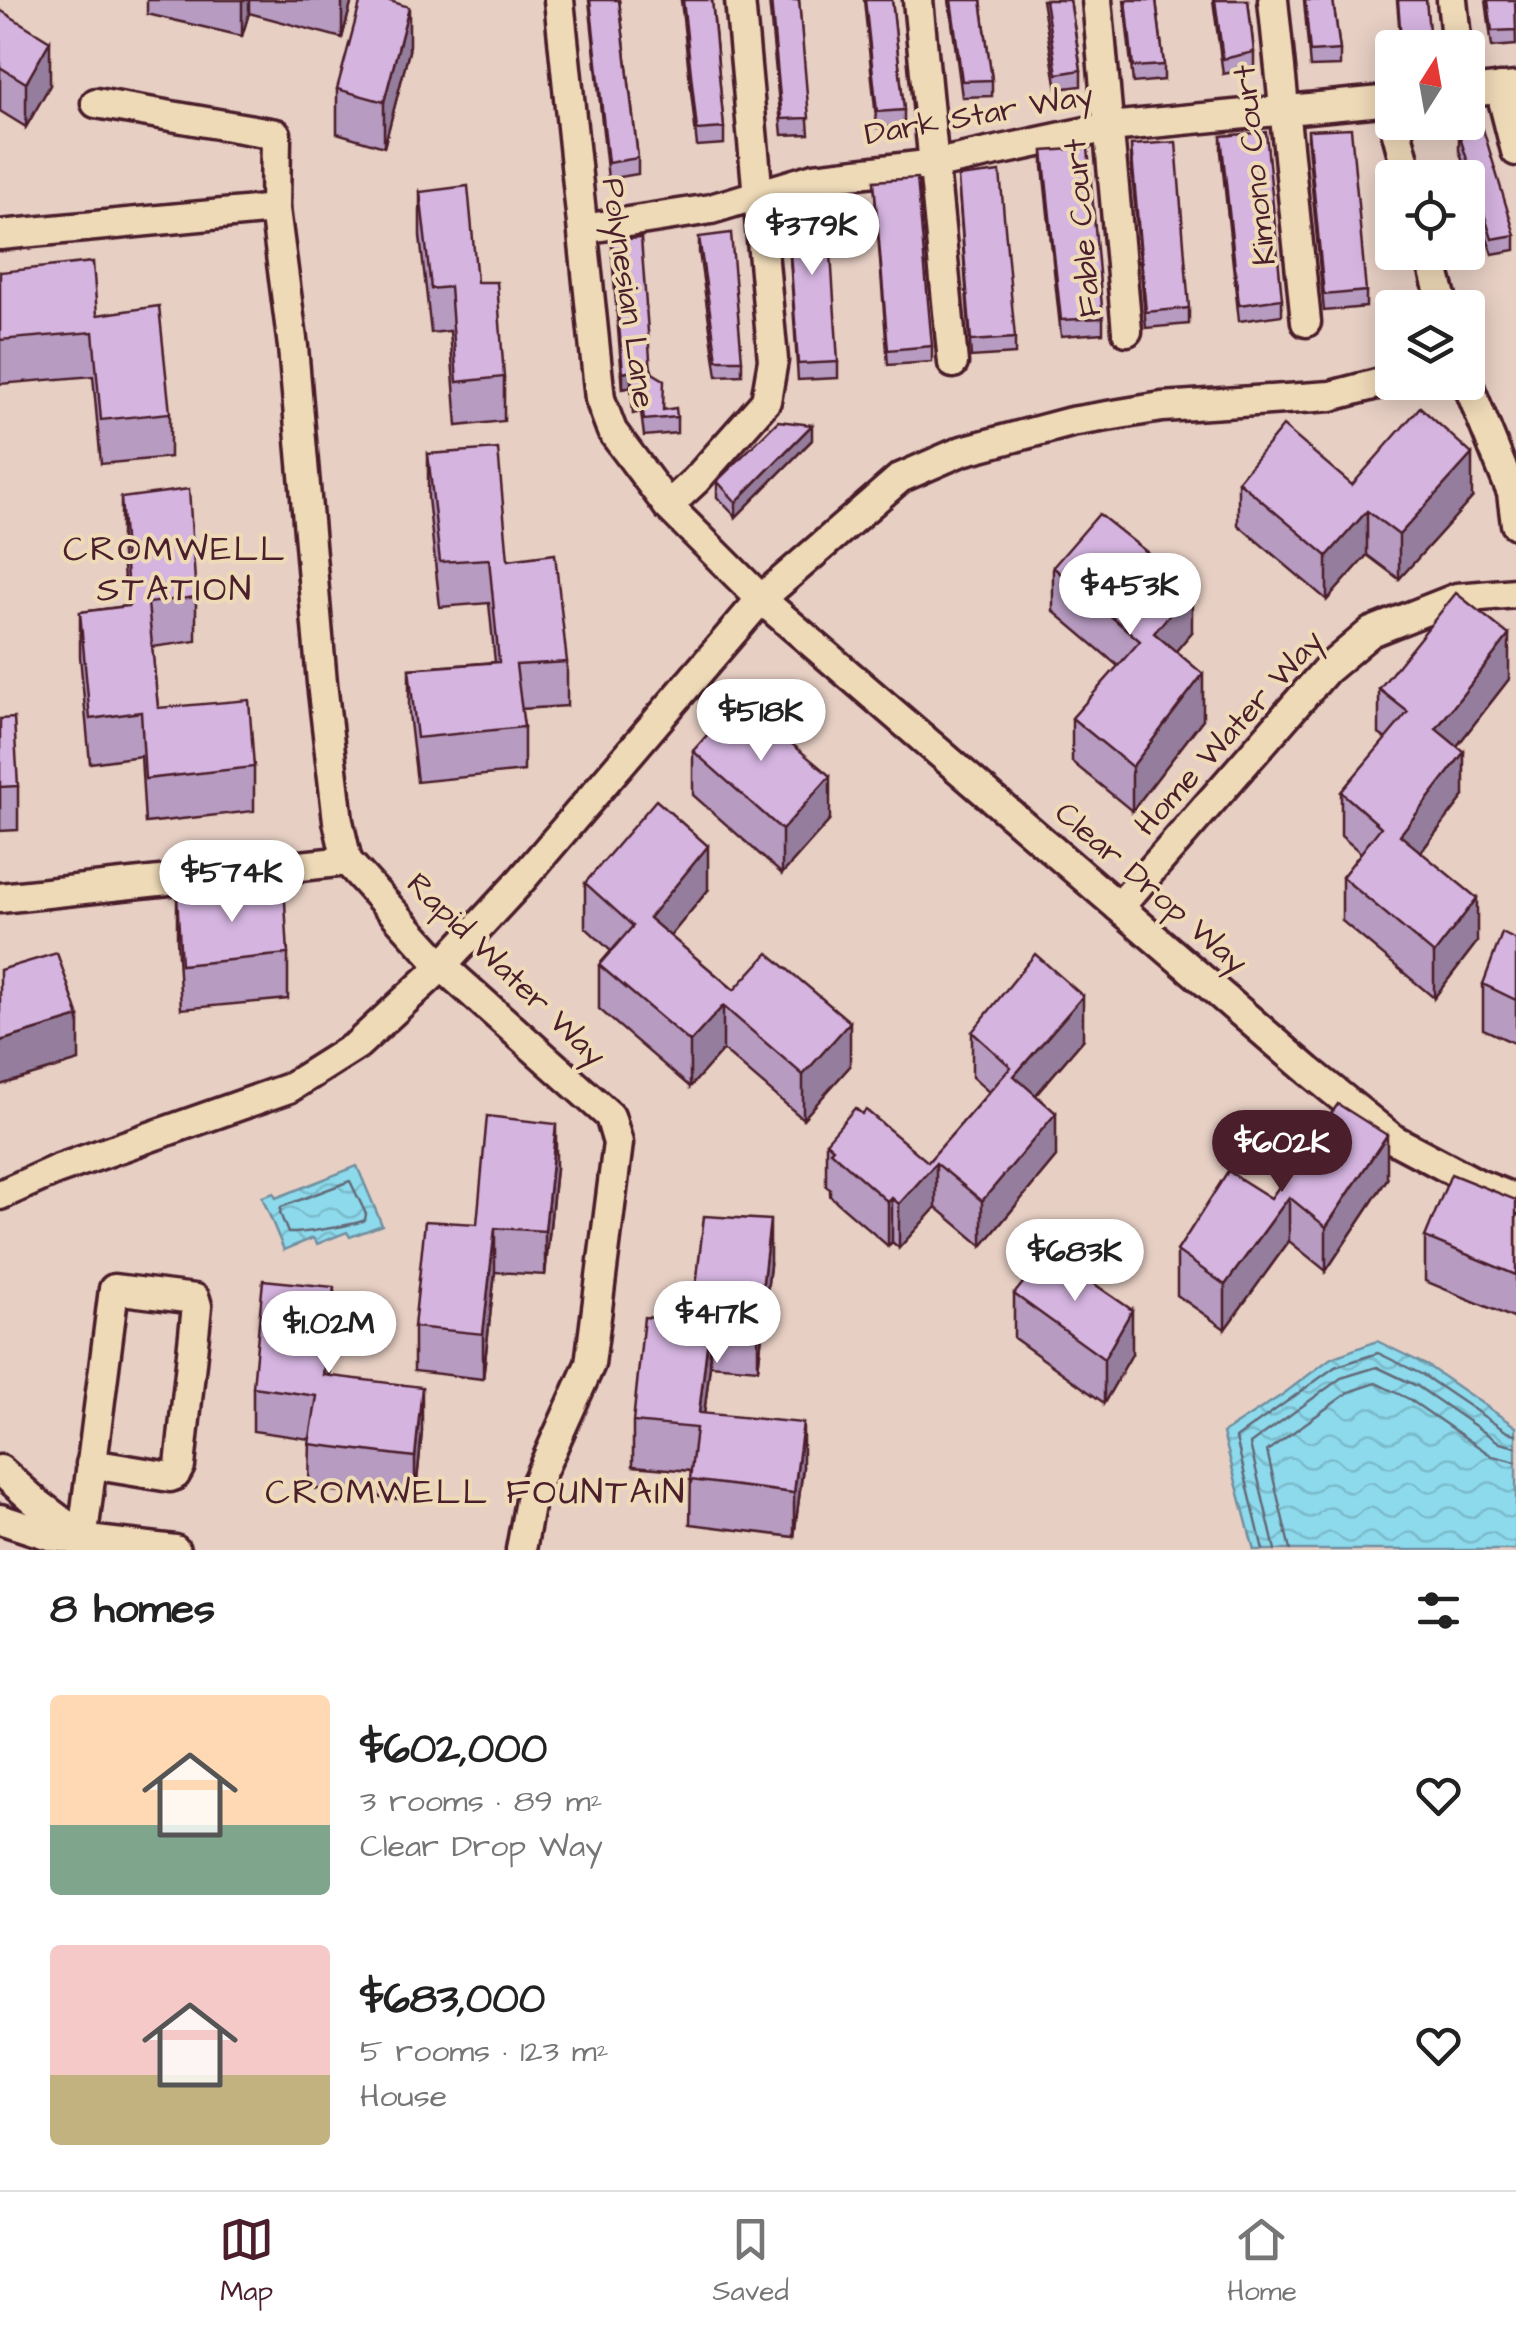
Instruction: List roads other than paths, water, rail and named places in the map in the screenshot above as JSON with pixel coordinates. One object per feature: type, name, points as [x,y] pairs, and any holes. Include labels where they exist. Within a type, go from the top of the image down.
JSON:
[{"type":"street","name":"Polynesian Lane","points":[[559,0],[600,400],[612,431],[668,506],[761,599]]},
{"type":"street","points":[[668,506],[766,400],[772,384],[760,195],[740,0]]},
{"type":"street","points":[[918,0],[953,363]]},
{"type":"street","name":"Fable Court","points":[[1096,0],[1127,332]]},
{"type":"street","name":"Kimono Court","points":[[1273,0],[1306,322]]},
{"type":"street","points":[[1452,0],[1455,30]]},
{"type":"street","points":[[1508,88],[1516,151]]},
{"type":"street","points":[[0,898],[346,860],[322,683],[293,347],[275,210],[276,134],[96,103]]},
{"type":"street","name":"Dark Star Way","points":[[583,229],[711,209],[814,178],[936,164],[1109,127],[1286,111],[1375,110]]},
{"type":"street","points":[[0,235],[275,210]]},
{"type":"street","points":[[0,1195],[56,1170],[288,1088],[358,1046],[442,966],[517,885],[761,599],[900,478],[962,451],[1090,419],[1162,407],[1331,396],[1375,384]]},
{"type":"street","points":[[1474,400],[1512,493],[1516,524]]},
{"type":"street","name":"Home Water Way","points":[[1119,907],[1326,670],[1370,632],[1458,598],[1516,593]]},
{"type":"street","name":"Clear Drop Way","points":[[761,599],[1392,1139],[1516,1200]]},
{"type":"street","name":"Rapid Water Way","points":[[346,860],[442,966],[610,1116],[618,1143],[590,1364],[531,1495],[520,1550]]},
{"type":"street","points":[[82,1544],[91,1464],[114,1289],[195,1298],[198,1306],[180,1466],[175,1475],[91,1464]]},
{"type":"street","points":[[0,1470],[82,1544]]},
{"type":"street","points":[[0,1519],[82,1544],[175,1550]]},
{"type":"water","points":[[357,1166],[382,1225],[350,1237],[347,1232],[317,1244],[313,1238],[284,1250],[262,1197],[274,1193],[276,1198]]},
{"type":"water","points":[[1377,1341],[1428,1366],[1516,1427],[1516,1550],[1254,1550],[1223,1433],[1331,1358]]},
{"type":"district","name":"CROMWELL STATION","points":[[175,569]]},
{"type":"district","name":"CROMWELL FOUNTAIN","points":[[476,1492]]}]
